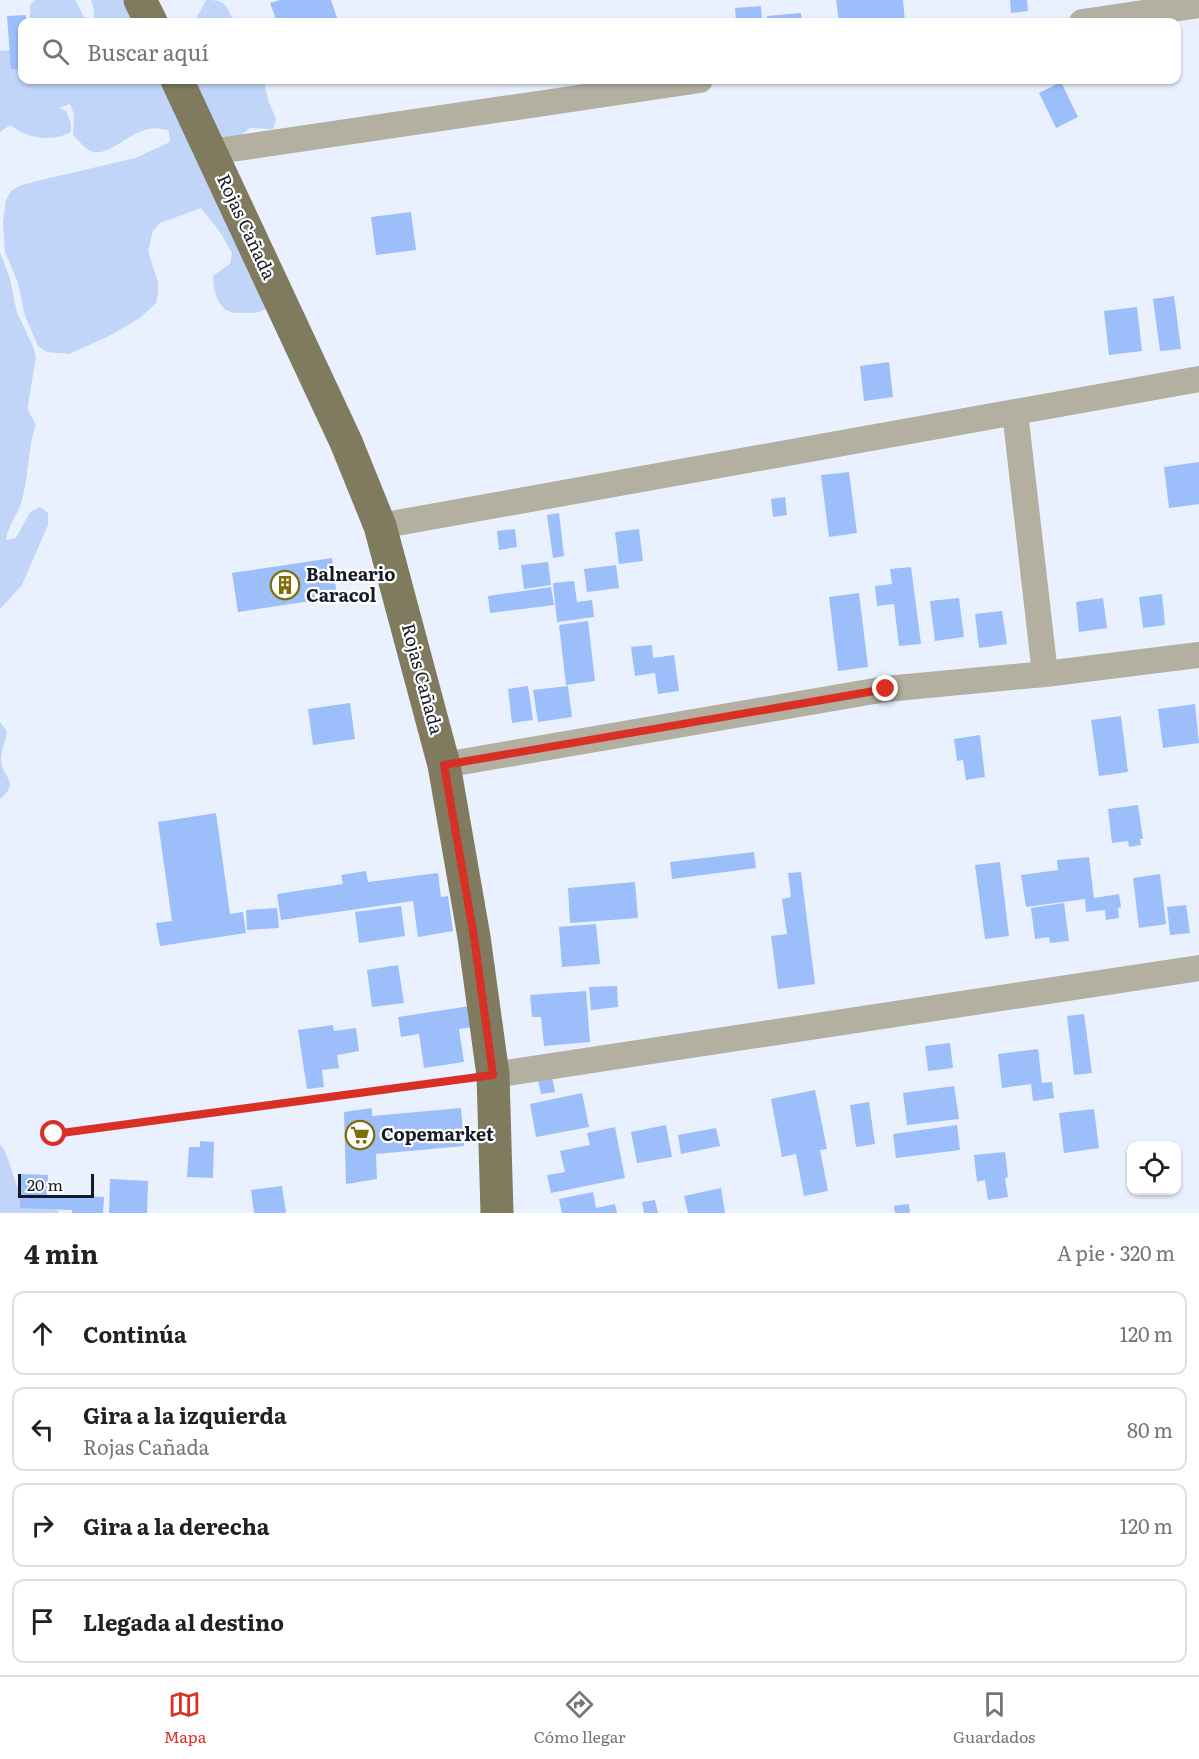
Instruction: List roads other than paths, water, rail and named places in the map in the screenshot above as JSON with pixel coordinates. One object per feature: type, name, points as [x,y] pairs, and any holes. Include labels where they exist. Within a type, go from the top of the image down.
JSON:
[{"type":"main road","points":[[140,0],[149,18]]},
{"type":"main road","name":"Rojas Cañada","points":[[179,84],[346,442],[380,526],[444,765],[474,937],[493,1075],[497,1213]]},
{"type":"street","points":[[1110,18],[1199,5]]},
{"type":"street","points":[[211,152],[673,84]]},
{"type":"street","points":[[380,526],[1199,379]]},
{"type":"street","points":[[1015,412],[1045,674]]},
{"type":"street","points":[[444,765],[886,689],[1045,674],[1199,655]]},
{"type":"street","points":[[493,1075],[1199,968]]},
{"type":"place","name":"Balneario Caracol","points":[[285,585]]},
{"type":"place","name":"Copemarket","points":[[360,1135]]}]
